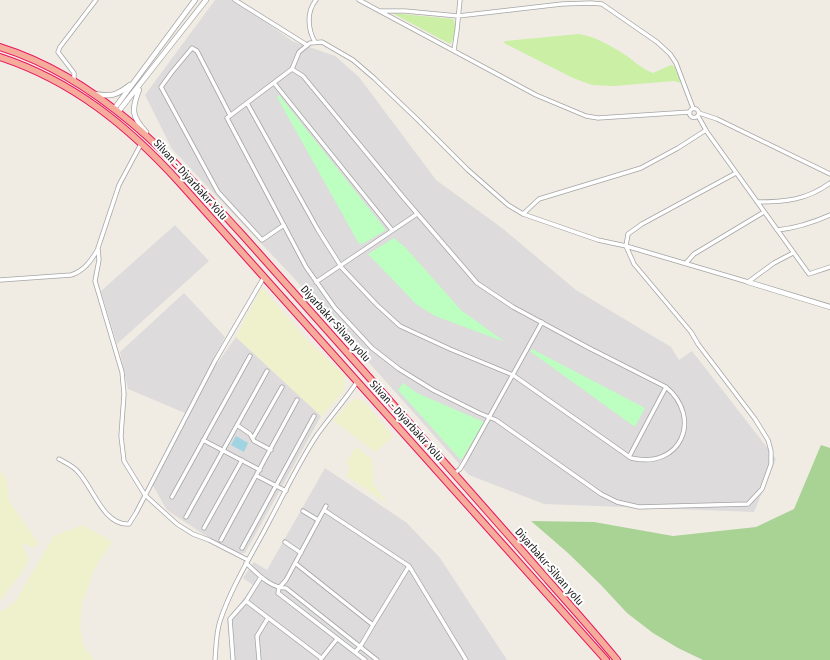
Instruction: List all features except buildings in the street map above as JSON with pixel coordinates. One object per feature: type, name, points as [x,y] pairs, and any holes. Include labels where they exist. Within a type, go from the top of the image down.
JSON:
[{"type":"highway","name":"Diyarbakır-Silvan yolu","points":[[0,47],[35,60],[74,81],[95,94],[152,140],[220,210],[455,473],[617,660]]},
{"type":"highway","name":"Silvan - Diyarbakır Yolu","points":[[0,57],[26,66],[70,88],[103,111],[142,143],[165,166],[606,660]]},
{"type":"street","points":[[74,81],[74,73],[58,52],[60,46],[96,0]]},
{"type":"street","points":[[116,111],[136,80],[195,0]]},
{"type":"street","points":[[116,111],[141,85],[206,0]]},
{"type":"street","points":[[235,0],[307,45]]},
{"type":"street","points":[[315,42],[311,35],[309,19],[312,4],[316,0]]},
{"type":"street","points":[[359,0],[536,95],[586,116],[598,118],[690,112],[693,108]]},
{"type":"street","points":[[454,50],[460,0]]},
{"type":"street","points":[[379,11],[404,11],[458,16],[561,2],[602,4],[657,42],[670,54],[676,63],[693,108],[697,109],[706,130],[808,274],[830,267]]},
{"type":"street","points":[[736,173],[642,224],[628,234],[626,246],[634,264],[691,332],[698,344],[755,420],[768,440],[771,451],[771,464],[762,489],[748,504],[639,507],[617,502],[595,490],[490,416],[479,413],[433,390],[399,369],[372,348],[335,308],[306,267],[227,118],[292,69],[299,52],[307,45],[310,43],[322,42],[353,60],[418,120],[468,170],[508,205],[523,214],[598,240],[626,246],[686,263],[830,307]]},
{"type":"street","points":[[230,115],[197,51],[192,48],[161,86],[218,192],[262,240],[284,225]]},
{"type":"street","points":[[248,103],[318,230],[340,264],[377,305],[400,326],[450,349],[513,375],[629,457],[650,461],[661,458],[674,450],[682,437],[685,423],[681,404],[675,394],[666,387],[508,304],[477,283],[417,214],[303,76],[292,69]]},
{"type":"street","points":[[95,94],[112,96],[120,93],[136,80]]},
{"type":"street","points":[[274,83],[392,230]]},
{"type":"street","points":[[141,85],[136,96],[134,114],[136,121],[152,140]]},
{"type":"street","points":[[690,112],[692,117],[699,114],[717,119],[830,174]]},
{"type":"street","points":[[523,214],[539,199],[641,168],[678,148],[706,130]]},
{"type":"street","points":[[0,280],[71,275],[79,273],[92,260],[98,248],[119,185],[142,143]]},
{"type":"street","points":[[757,202],[793,200],[808,196],[830,183]]},
{"type":"street","points":[[686,263],[694,254],[764,212]]},
{"type":"street","points":[[316,282],[340,264],[417,214]]},
{"type":"street","points":[[777,230],[798,227],[830,215]]},
{"type":"street","points":[[98,248],[99,260],[95,281],[122,372],[124,394],[120,436],[124,461],[145,495],[177,524],[193,534],[209,540],[247,562],[261,577],[279,588],[286,588],[376,660]]},
{"type":"street","points":[[748,282],[774,263],[793,253]]},
{"type":"street","points":[[59,459],[72,466],[80,473],[104,511],[114,520],[123,524],[129,524],[215,362],[264,277]]},
{"type":"street","points":[[455,473],[460,469],[542,322]]},
{"type":"street","points":[[172,497],[250,356]]},
{"type":"street","points":[[186,517],[267,371]]},
{"type":"street","points":[[215,660],[219,622],[231,593],[305,454],[357,382]]},
{"type":"street","points":[[253,438],[282,387]]},
{"type":"street","points":[[629,457],[666,387]]},
{"type":"street","points":[[221,540],[297,400]]},
{"type":"street","points":[[242,548],[314,416]]},
{"type":"street","points":[[237,425],[250,434],[254,441],[271,450]]},
{"type":"street","points":[[203,440],[260,470]]},
{"type":"street","points":[[204,528],[242,460]]},
{"type":"street","points":[[257,476],[286,491]]},
{"type":"street","points":[[365,660],[278,593],[279,588],[286,580],[325,508],[409,566],[466,660]]},
{"type":"street","points":[[302,511],[318,520]]},
{"type":"street","points":[[285,542],[301,553]]},
{"type":"street","points":[[295,563],[373,625]]},
{"type":"street","points":[[355,652],[360,647],[409,566]]},
{"type":"street","points":[[233,660],[230,619],[246,601],[261,577]]},
{"type":"street","points":[[246,601],[321,659],[337,638]]},
{"type":"street","points":[[259,660],[257,636],[268,618]]},
{"type":"shaded area","points":[[215,0],[236,0],[292,41],[335,56],[359,77],[436,180],[502,228],[576,290],[671,347],[679,360],[692,351],[776,459],[754,512],[544,504],[469,475],[292,276],[172,149],[145,95]]},
{"type":"shaded area","points":[[175,225],[209,261],[117,344],[101,291]]},
{"type":"shaded area","points":[[184,293],[225,337],[185,413],[128,389],[120,352]]},
{"type":"shaded area","points":[[236,337],[321,416],[245,553],[233,554],[167,510],[152,484],[208,376]]},
{"type":"shaded area","points":[[325,468],[407,523],[440,558],[507,660],[231,660],[227,619],[253,585],[243,578],[254,562],[267,570]]},
{"type":"green space","points":[[392,13],[453,19],[455,28],[452,42],[450,44]]},
{"type":"green space","points":[[579,34],[604,42],[653,73],[671,65],[674,66],[681,83],[674,81],[614,86],[592,85],[573,78],[504,43],[505,41]]},
{"type":"green space","points":[[279,95],[386,230],[364,243],[359,244],[277,97]]},
{"type":"green space","points":[[394,238],[405,247],[461,310],[505,342],[435,316],[416,304],[368,254]]},
{"type":"green space","points":[[262,287],[305,338],[345,375],[344,391],[321,416],[236,337]]},
{"type":"green space","points":[[532,349],[645,408],[635,427],[531,352]]},
{"type":"green space","points":[[403,383],[417,393],[484,422],[462,459],[460,459],[398,390]]},
{"type":"green space","points":[[354,399],[361,400],[366,404],[393,437],[375,452],[333,420]]},
{"type":"green space","points":[[821,445],[830,448],[830,660],[703,660],[678,648],[653,633],[627,613],[568,553],[531,521],[594,522],[673,536],[756,527],[794,509]]},
{"type":"green space","points":[[356,447],[372,459],[374,485],[388,504],[346,476],[350,467],[346,463]]},
{"type":"green space","points":[[0,471],[6,479],[9,501],[38,543],[34,548],[22,543],[29,559],[23,571],[0,601]]},
{"type":"green space","points":[[83,525],[112,542],[95,568],[82,603],[80,628],[84,647],[94,660],[0,660],[0,612],[15,602],[54,536]]},
{"type":"water","points":[[236,436],[248,443],[244,452],[231,445]]}]
